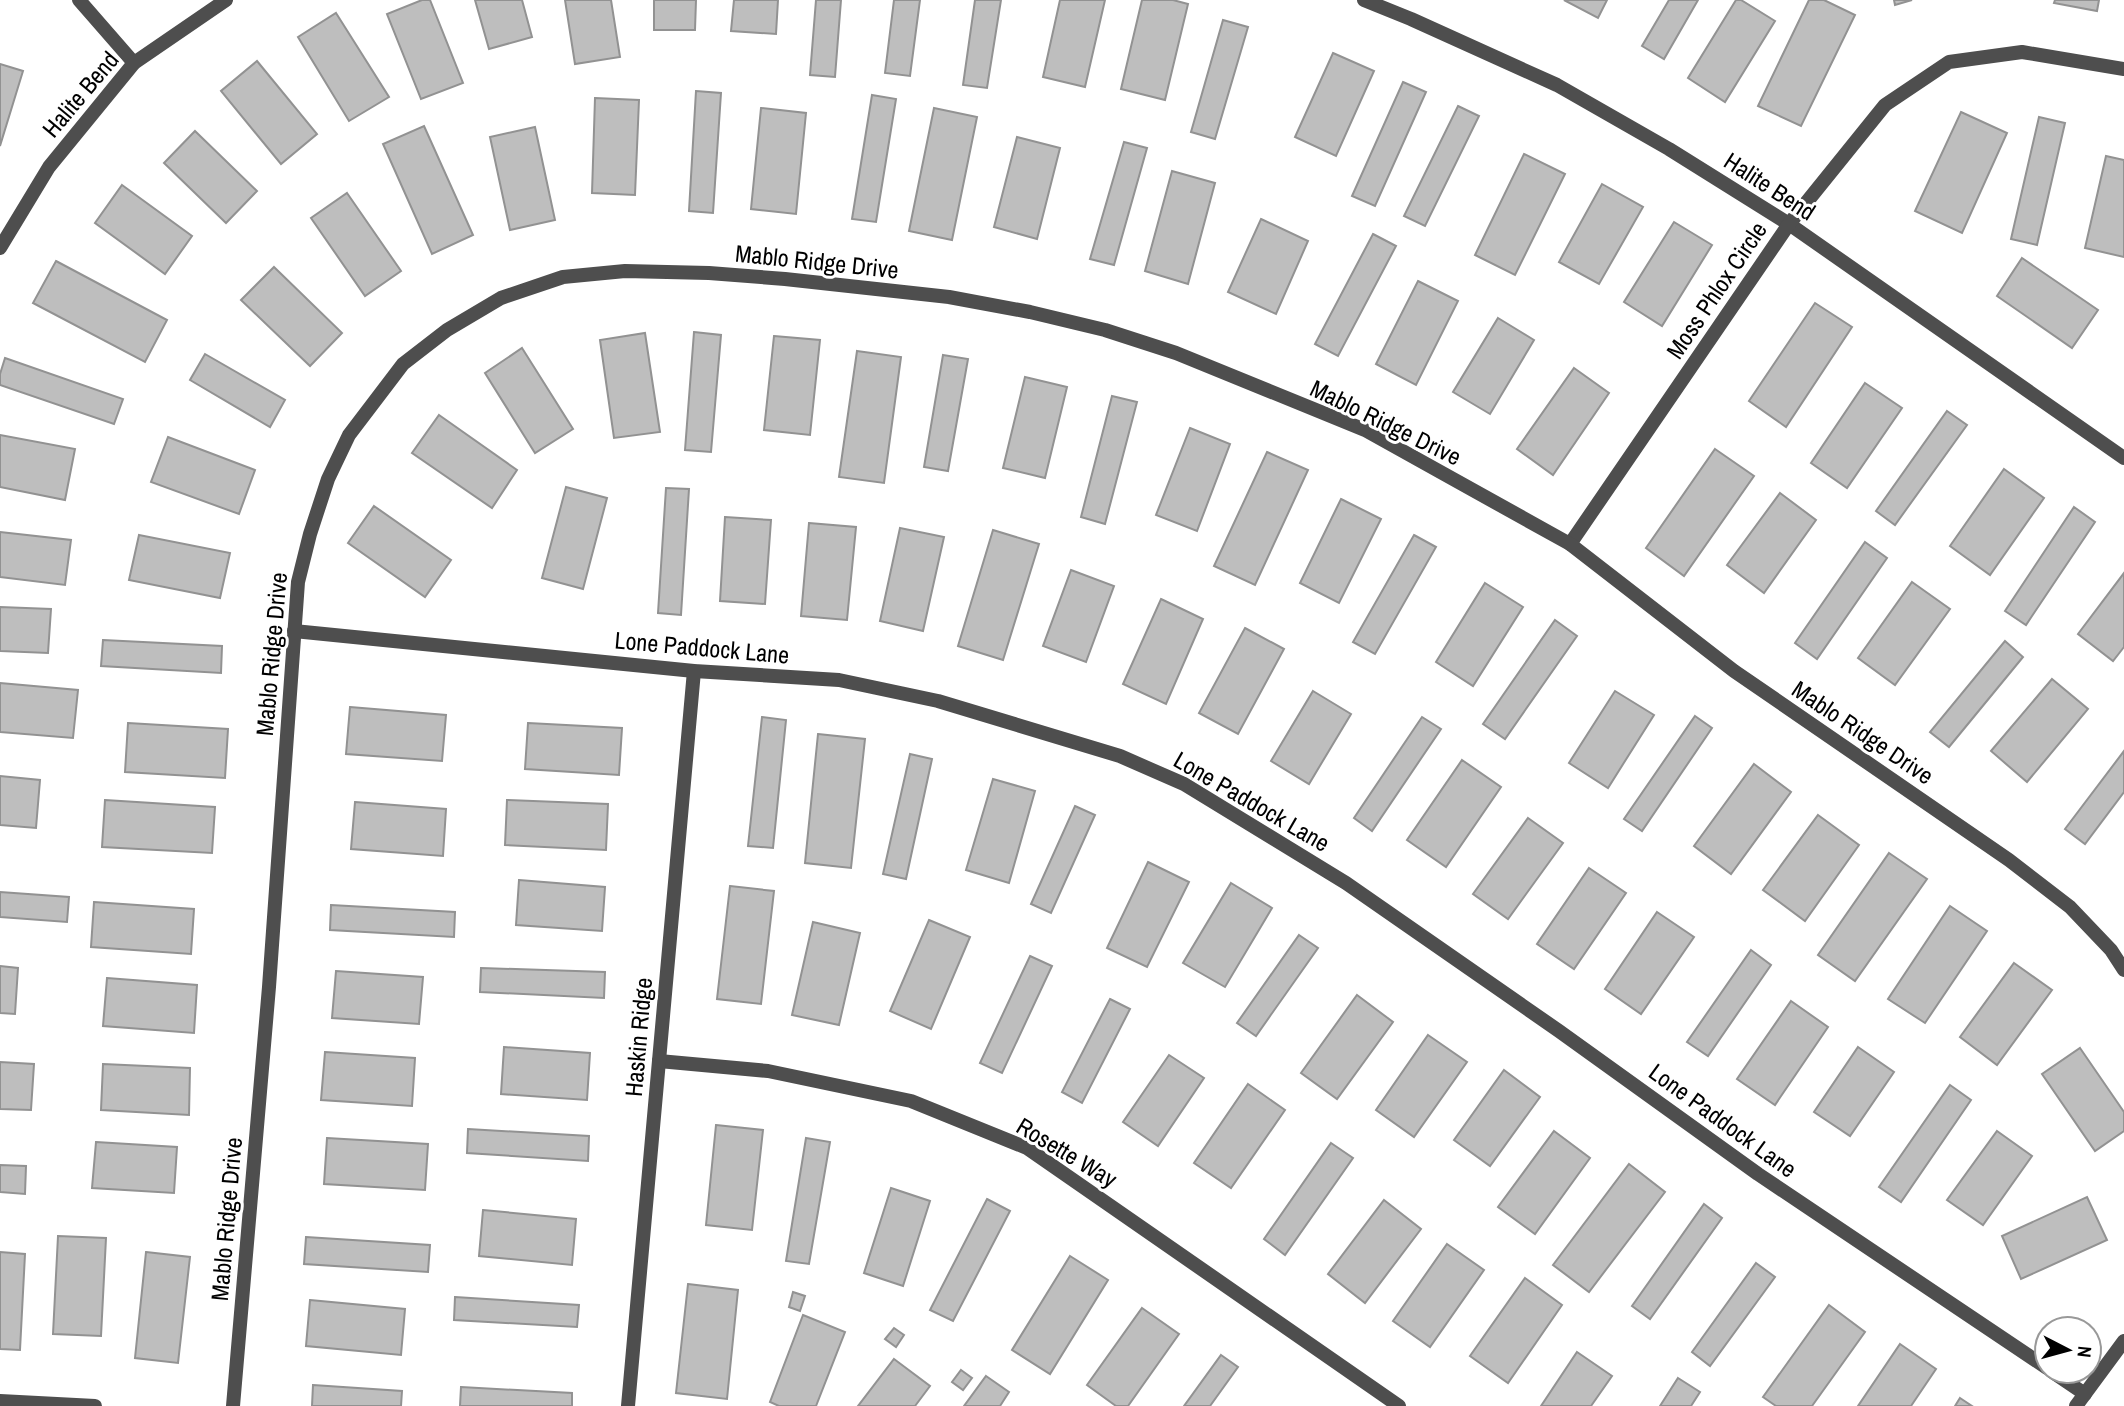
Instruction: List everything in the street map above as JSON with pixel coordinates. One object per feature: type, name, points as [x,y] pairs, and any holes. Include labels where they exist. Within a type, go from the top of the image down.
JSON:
[{"type":"street","points":[[79,0],[134,62]]},
{"type":"street","name":"Halite Bend","points":[[0,248],[49,167],[134,62],[226,0]]},
{"type":"street","name":"Halite Bend","points":[[1364,0],[1558,85],[1669,149],[1789,224],[2124,458]]},
{"type":"street","name":"Moss Phlox Circle","points":[[1570,544],[1789,224],[1885,105],[1949,62],[2022,52],[2124,69]]},
{"type":"street","name":"Mablo Ridge Drive","points":[[233,1406],[298,582],[310,534],[328,479],[349,435],[403,365],[447,330],[501,298],[564,277],[625,271],[709,273],[949,297],[1105,330],[1177,353],[1364,430],[1570,544],[1734,671],[2009,860],[2070,907],[2111,950],[2124,970]]},
{"type":"street","name":"Lone Paddock Lane","points":[[294,631],[694,671],[839,680],[938,701],[1120,756],[1184,784],[1346,883],[1770,1182],[2033,1359]]},
{"type":"street","name":"Haskin Ridge","points":[[628,1406],[694,671]]},
{"type":"street","name":"Rosette Way","points":[[659,1061],[768,1071],[911,1101],[1027,1149],[1399,1406]]},
{"type":"street","points":[[2076,1406],[2124,1341]]},
{"type":"street","name":"Lone Paddock Lane","points":[[2072,1385],[2085,1394]]},
{"type":"street","points":[[0,1401],[95,1406]]},
{"type":"building","points":[[422,0],[430,0],[463,83],[421,99],[387,14]]},
{"type":"building","points":[[475,0],[522,0],[532,37],[489,49]]},
{"type":"building","points":[[565,0],[611,0],[620,57],[575,64]]},
{"type":"building","points":[[654,0],[696,0],[695,30],[654,30]]},
{"type":"building","points":[[734,0],[778,0],[776,34],[731,31]]},
{"type":"building","points":[[816,0],[841,0],[835,77],[810,75]]},
{"type":"building","points":[[894,0],[920,0],[910,76],[885,73]]},
{"type":"building","points":[[975,0],[1001,0],[987,88],[963,85]]},
{"type":"building","points":[[1060,0],[1105,0],[1085,87],[1043,77]]},
{"type":"building","points":[[1142,0],[1173,0],[1188,4],[1165,100],[1121,89]]},
{"type":"building","points":[[1564,0],[1607,0],[1598,18]]},
{"type":"building","points":[[1669,0],[1698,0],[1664,59],[1642,46]]},
{"type":"building","points":[[1736,0],[1741,0],[1775,21],[1725,102],[1688,78]]},
{"type":"building","points":[[1809,0],[1824,0],[1855,15],[1801,126],[1758,106]]},
{"type":"building","points":[[1894,0],[1912,0],[1895,5]]},
{"type":"building","points":[[2055,0],[2099,0],[2097,11],[2054,3]]},
{"type":"building","points":[[336,13],[389,97],[349,121],[298,37]]},
{"type":"building","points":[[1223,20],[1248,27],[1215,139],[1191,132]]},
{"type":"building","points":[[1333,53],[1374,71],[1336,156],[1295,137]]},
{"type":"building","points":[[257,61],[317,134],[281,164],[221,91]]},
{"type":"building","points":[[0,64],[23,71],[0,146]]},
{"type":"building","points":[[1403,82],[1426,92],[1375,206],[1352,196]]},
{"type":"building","points":[[696,91],[721,93],[713,213],[689,211]]},
{"type":"building","points":[[872,95],[896,99],[876,222],[852,219]]},
{"type":"building","points":[[595,98],[639,100],[635,195],[592,193]]},
{"type":"building","points":[[1458,106],[1479,116],[1425,226],[1404,216]]},
{"type":"building","points":[[761,108],[806,113],[796,214],[751,209]]},
{"type":"building","points":[[934,108],[977,117],[952,240],[909,231]]},
{"type":"building","points":[[1961,112],[2007,133],[1962,233],[1915,211]]},
{"type":"building","points":[[2039,117],[2065,123],[2037,245],[2011,239]]},
{"type":"building","points":[[424,126],[473,235],[432,254],[383,144]]},
{"type":"building","points":[[535,127],[555,220],[510,230],[490,137]]},
{"type":"building","points":[[195,131],[257,191],[226,223],[164,163]]},
{"type":"building","points":[[1017,137],[1060,148],[1037,239],[994,227]]},
{"type":"building","points":[[1124,142],[1147,148],[1114,265],[1090,259]]},
{"type":"building","points":[[1524,154],[1565,174],[1515,275],[1475,255]]},
{"type":"building","points":[[2106,156],[2124,160],[2124,257],[2085,248]]},
{"type":"building","points":[[1172,171],[1215,183],[1188,284],[1145,271]]},
{"type":"building","points":[[1602,184],[1643,207],[1599,284],[1559,262]]},
{"type":"building","points":[[122,185],[192,236],[165,274],[95,223]]},
{"type":"building","points":[[347,193],[401,271],[365,296],[311,218]]},
{"type":"building","points":[[1261,219],[1308,241],[1276,314],[1228,292]]},
{"type":"building","points":[[1674,222],[1712,245],[1662,326],[1624,302]]},
{"type":"building","points":[[1373,234],[1396,246],[1338,356],[1315,344]]},
{"type":"building","points":[[2022,258],[2098,310],[2072,348],[1997,296]]},
{"type":"building","points":[[56,261],[167,320],[145,362],[33,303]]},
{"type":"building","points":[[274,267],[342,333],[310,366],[241,300]]},
{"type":"building","points":[[1418,281],[1458,301],[1416,385],[1376,364]]},
{"type":"building","points":[[1815,303],[1852,327],[1786,427],[1749,401]]},
{"type":"building","points":[[1498,318],[1534,340],[1490,414],[1453,392]]},
{"type":"building","points":[[694,332],[721,335],[711,452],[685,450]]},
{"type":"building","points":[[645,333],[660,432],[614,438],[600,340]]},
{"type":"building","points":[[774,336],[820,340],[810,435],[764,430]]},
{"type":"building","points":[[522,348],[573,429],[535,453],[485,373]]},
{"type":"building","points":[[857,351],[901,357],[884,483],[839,477]]},
{"type":"building","points":[[205,354],[285,400],[270,427],[190,380]]},
{"type":"building","points":[[943,355],[968,359],[948,471],[924,467]]},
{"type":"building","points":[[5,358],[123,399],[114,424],[0,385]]},
{"type":"building","points":[[1574,368],[1609,393],[1553,475],[1517,449]]},
{"type":"building","points":[[1025,377],[1067,387],[1045,478],[1003,468]]},
{"type":"building","points":[[1865,383],[1902,408],[1847,488],[1811,463]]},
{"type":"building","points":[[1112,396],[1137,402],[1105,524],[1081,517]]},
{"type":"building","points":[[1947,411],[1967,425],[1895,525],[1876,511]]},
{"type":"building","points":[[439,415],[517,470],[492,508],[412,453]]},
{"type":"building","points":[[1190,428],[1230,444],[1197,531],[1156,515]]},
{"type":"building","points":[[0,435],[75,449],[65,500],[0,487]]},
{"type":"building","points":[[168,437],[255,470],[239,514],[151,482]]},
{"type":"building","points":[[1715,449],[1754,476],[1684,576],[1646,548]]},
{"type":"building","points":[[1267,452],[1308,470],[1255,585],[1214,566]]},
{"type":"building","points":[[2004,469],[2044,498],[1990,575],[1950,546]]},
{"type":"building","points":[[566,487],[607,498],[583,589],[542,578]]},
{"type":"building","points":[[666,488],[689,489],[681,615],[658,613]]},
{"type":"building","points":[[1780,493],[1816,520],[1764,593],[1727,565]]},
{"type":"building","points":[[1341,499],[1381,519],[1339,603],[1300,583]]},
{"type":"building","points":[[374,506],[451,560],[425,597],[348,543]]},
{"type":"building","points":[[2074,507],[2095,522],[2026,625],[2005,611]]},
{"type":"building","points":[[725,517],[771,520],[765,604],[720,601]]},
{"type":"building","points":[[809,523],[856,527],[847,620],[801,616]]},
{"type":"building","points":[[900,528],[944,537],[923,631],[880,621]]},
{"type":"building","points":[[993,530],[1039,544],[1003,660],[958,646]]},
{"type":"building","points":[[0,532],[71,540],[65,585],[0,577]]},
{"type":"building","points":[[139,535],[230,553],[220,598],[129,580]]},
{"type":"building","points":[[1414,535],[1436,547],[1375,654],[1353,642]]},
{"type":"building","points":[[1865,542],[1887,558],[1817,659],[1795,643]]},
{"type":"building","points":[[1071,570],[1114,586],[1086,662],[1043,646]]},
{"type":"building","points":[[2124,573],[2124,647],[2113,661],[2078,634]]},
{"type":"building","points":[[1912,582],[1950,609],[1895,685],[1858,658]]},
{"type":"building","points":[[1485,583],[1523,607],[1473,686],[1436,662]]},
{"type":"building","points":[[1161,599],[1203,619],[1166,704],[1123,684]]},
{"type":"building","points":[[0,607],[51,609],[48,653],[0,651]]},
{"type":"building","points":[[1555,620],[1577,636],[1505,739],[1483,724]]},
{"type":"building","points":[[1245,628],[1284,649],[1238,734],[1199,713]]},
{"type":"building","points":[[103,640],[222,646],[221,673],[101,666]]},
{"type":"building","points":[[2005,641],[2023,657],[1949,747],[1930,732]]},
{"type":"building","points":[[2052,679],[2088,709],[2027,782],[1991,751]]},
{"type":"building","points":[[0,683],[78,690],[73,738],[0,732]]},
{"type":"building","points":[[1313,691],[1351,714],[1309,784],[1271,761]]},
{"type":"building","points":[[1615,691],[1654,715],[1608,788],[1569,763]]},
{"type":"building","points":[[350,707],[446,715],[442,761],[346,754]]},
{"type":"building","points":[[1695,716],[1712,728],[1642,831],[1624,819]]},
{"type":"building","points":[[762,717],[786,720],[773,848],[748,846]]},
{"type":"building","points":[[1422,717],[1441,729],[1372,831],[1354,818]]},
{"type":"building","points":[[128,723],[228,729],[225,778],[125,772]]},
{"type":"building","points":[[528,723],[622,728],[619,775],[525,769]]},
{"type":"building","points":[[818,734],[865,739],[851,868],[805,863]]},
{"type":"building","points":[[2124,751],[2124,792],[2085,844],[2065,829]]},
{"type":"building","points":[[910,754],[932,759],[906,879],[883,874]]},
{"type":"building","points":[[1462,760],[1501,787],[1446,867],[1407,840]]},
{"type":"building","points":[[1754,764],[1791,792],[1731,874],[1694,846]]},
{"type":"building","points":[[0,776],[40,780],[36,828],[0,825]]},
{"type":"building","points":[[993,779],[1035,791],[1009,883],[966,870]]},
{"type":"building","points":[[105,800],[215,807],[212,853],[102,847]]},
{"type":"building","points":[[507,800],[608,804],[606,850],[505,845]]},
{"type":"building","points":[[355,802],[446,809],[443,856],[351,849]]},
{"type":"building","points":[[1075,806],[1095,815],[1051,913],[1031,904]]},
{"type":"building","points":[[1818,815],[1859,845],[1805,921],[1763,890]]},
{"type":"building","points":[[1528,818],[1563,843],[1508,919],[1473,894]]},
{"type":"building","points":[[1889,853],[1927,879],[1855,981],[1818,955]]},
{"type":"building","points":[[1148,862],[1189,882],[1147,967],[1107,948]]},
{"type":"building","points":[[1589,868],[1626,893],[1574,969],[1537,944]]},
{"type":"building","points":[[519,880],[605,887],[602,931],[516,925]]},
{"type":"building","points":[[1231,883],[1272,908],[1225,987],[1183,963]]},
{"type":"building","points":[[730,886],[774,891],[761,1004],[717,999]]},
{"type":"building","points":[[0,892],[69,897],[67,922],[0,917]]},
{"type":"building","points":[[94,902],[194,909],[191,954],[91,947]]},
{"type":"building","points":[[331,905],[455,912],[454,937],[330,930]]},
{"type":"building","points":[[1950,906],[1987,931],[1925,1023],[1888,999]]},
{"type":"building","points":[[1657,912],[1694,937],[1641,1014],[1605,989]]},
{"type":"building","points":[[929,920],[970,937],[931,1029],[890,1011]]},
{"type":"building","points":[[813,922],[860,933],[839,1025],[792,1015]]},
{"type":"building","points":[[1299,935],[1318,948],[1256,1036],[1237,1023]]},
{"type":"building","points":[[1751,950],[1771,965],[1708,1056],[1687,1042]]},
{"type":"building","points":[[1030,956],[1052,966],[1002,1073],[980,1063]]},
{"type":"building","points":[[2014,963],[2052,990],[1997,1065],[1960,1037]]},
{"type":"building","points":[[0,966],[18,968],[15,1014],[0,1013]]},
{"type":"building","points":[[481,968],[605,972],[604,998],[480,992]]},
{"type":"building","points":[[336,971],[423,977],[419,1024],[332,1018]]},
{"type":"building","points":[[107,978],[197,985],[194,1033],[103,1026]]},
{"type":"building","points":[[1357,995],[1393,1022],[1337,1099],[1301,1073]]},
{"type":"building","points":[[1110,999],[1130,1009],[1082,1103],[1062,1092]]},
{"type":"building","points":[[1791,1001],[1828,1027],[1775,1105],[1737,1079]]},
{"type":"building","points":[[1428,1035],[1467,1062],[1414,1137],[1376,1110]]},
{"type":"building","points":[[504,1047],[590,1053],[587,1100],[501,1094]]},
{"type":"building","points":[[1858,1047],[1894,1072],[1850,1136],[1814,1112]]},
{"type":"building","points":[[2080,1048],[2124,1112],[2124,1131],[2095,1151],[2042,1074]]},
{"type":"building","points":[[325,1052],[415,1058],[412,1106],[321,1100]]},
{"type":"building","points":[[1169,1055],[1204,1078],[1158,1146],[1123,1122]]},
{"type":"building","points":[[0,1062],[34,1064],[31,1110],[0,1109]]},
{"type":"building","points":[[103,1064],[190,1068],[189,1115],[101,1110]]},
{"type":"building","points":[[1504,1070],[1540,1097],[1490,1166],[1454,1140]]},
{"type":"building","points":[[1248,1084],[1285,1110],[1231,1188],[1194,1163]]},
{"type":"building","points":[[1950,1085],[1971,1100],[1901,1202],[1879,1187]]},
{"type":"building","points":[[716,1125],[763,1130],[752,1230],[706,1225]]},
{"type":"building","points":[[468,1129],[589,1136],[588,1161],[467,1153]]},
{"type":"building","points":[[1554,1131],[1590,1158],[1535,1234],[1498,1207]]},
{"type":"building","points":[[1997,1131],[2032,1156],[1983,1225],[1947,1200]]},
{"type":"building","points":[[327,1138],[428,1144],[425,1190],[324,1184]]},
{"type":"building","points":[[806,1138],[830,1142],[809,1264],[786,1261]]},
{"type":"building","points":[[96,1142],[177,1147],[174,1193],[92,1188]]},
{"type":"building","points":[[1331,1143],[1353,1158],[1285,1255],[1264,1239]]},
{"type":"building","points":[[1629,1164],[1665,1192],[1589,1292],[1553,1265]]},
{"type":"building","points":[[0,1165],[26,1166],[25,1194],[0,1192]]},
{"type":"building","points":[[891,1188],[930,1201],[903,1286],[864,1273]]},
{"type":"building","points":[[2087,1197],[2107,1240],[2021,1279],[2002,1236]]},
{"type":"building","points":[[987,1199],[1010,1211],[953,1321],[930,1310]]},
{"type":"building","points":[[1384,1200],[1421,1229],[1365,1303],[1328,1274]]},
{"type":"building","points":[[1704,1204],[1722,1218],[1650,1319],[1632,1306]]},
{"type":"building","points":[[483,1210],[576,1219],[572,1265],[479,1256]]},
{"type":"building","points":[[58,1236],[106,1238],[101,1336],[53,1334]]},
{"type":"building","points":[[306,1237],[430,1245],[428,1272],[304,1264]]},
{"type":"building","points":[[1447,1244],[1484,1270],[1430,1347],[1393,1321]]},
{"type":"building","points":[[0,1252],[25,1254],[20,1350],[0,1349]]},
{"type":"building","points":[[146,1252],[190,1257],[178,1363],[135,1358]]},
{"type":"building","points":[[1070,1256],[1108,1280],[1050,1374],[1012,1350]]},
{"type":"building","points":[[1756,1263],[1775,1277],[1710,1366],[1692,1352]]},
{"type":"building","points":[[1525,1278],[1562,1305],[1508,1383],[1470,1356]]},
{"type":"building","points":[[688,1284],[738,1290],[727,1399],[676,1393]]},
{"type":"building","points":[[793,1292],[805,1296],[800,1311],[789,1307]]},
{"type":"building","points":[[455,1297],[579,1305],[577,1327],[454,1320]]},
{"type":"building","points":[[310,1300],[405,1309],[401,1355],[306,1346]]},
{"type":"building","points":[[1829,1305],[1865,1332],[1812,1406],[1776,1406],[1763,1397]]},
{"type":"building","points":[[1142,1308],[1179,1334],[1128,1406],[1116,1406],[1087,1385]]},
{"type":"building","points":[[803,1315],[845,1332],[816,1406],[779,1406],[770,1402]]},
{"type":"building","points":[[894,1328],[904,1335],[896,1347],[885,1339]]},
{"type":"building","points":[[1900,1344],[1936,1369],[1911,1406],[1858,1406]]},
{"type":"building","points":[[1577,1352],[1612,1376],[1591,1406],[1541,1406]]},
{"type":"building","points":[[1221,1355],[1238,1367],[1210,1406],[1184,1406]]},
{"type":"building","points":[[894,1359],[930,1386],[915,1406],[858,1406]]},
{"type":"building","points":[[961,1370],[972,1378],[963,1390],[952,1382]]},
{"type":"building","points":[[986,1376],[1009,1392],[1000,1406],[964,1406]]},
{"type":"building","points":[[1678,1378],[1700,1392],[1691,1406],[1660,1406]]},
{"type":"building","points":[[313,1385],[402,1391],[401,1406],[312,1406]]},
{"type":"building","points":[[461,1387],[572,1393],[572,1406],[460,1406]]},
{"type":"building","points":[[1960,1398],[1972,1406],[1955,1406]]}]
